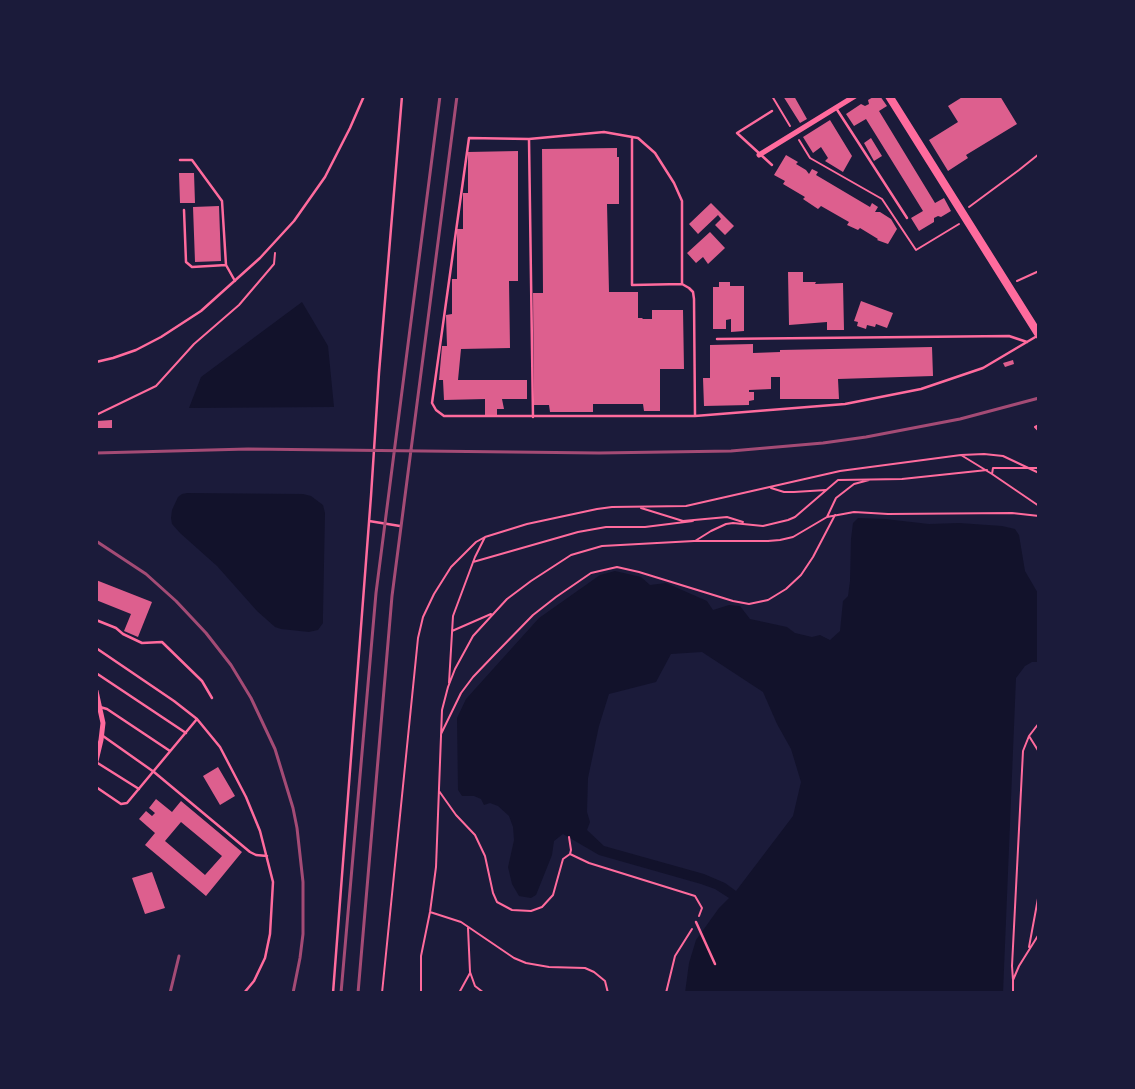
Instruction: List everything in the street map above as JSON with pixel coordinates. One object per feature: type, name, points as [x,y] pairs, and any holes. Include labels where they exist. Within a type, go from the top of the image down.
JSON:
[{"type":"main road","points":[[889,96],[1039,335]]},
{"type":"street","points":[[759,154],[855,96]]},
{"type":"street","points":[[96,691],[103,723],[96,761]]},
{"type":"lane","points":[[96,362],[136,350],[201,311],[272,245],[294,221],[325,177],[364,96]]},
{"type":"lane","points":[[332,993],[402,96]]},
{"type":"lane","points":[[836,108],[907,218]]},
{"type":"lane","points":[[772,111],[736,133],[772,165]]},
{"type":"lane","points":[[682,284],[682,201],[674,183],[655,153],[638,138],[604,132],[529,139],[469,138],[432,403],[436,410],[444,416],[695,416],[845,404],[921,389],[983,368],[1039,335]]},
{"type":"lane","points":[[632,137],[632,285],[682,284],[693,292],[695,416]]},
{"type":"lane","points":[[529,139],[533,416]]},
{"type":"lane","points":[[180,160],[192,160],[222,201],[226,265],[235,281]]},
{"type":"lane","points":[[184,210],[186,262],[192,267],[226,265]]},
{"type":"lane","points":[[717,339],[1009,336],[1027,342]]},
{"type":"lane","points":[[369,521],[400,526]]},
{"type":"lane","points":[[96,620],[116,628],[123,634],[142,643],[162,642],[202,681],[212,698]]},
{"type":"lane","points":[[96,648],[197,719],[220,747],[235,772],[260,831],[272,882],[270,934],[265,958],[261,968],[244,993]]},
{"type":"lane","points":[[96,673],[186,733]]},
{"type":"lane","points":[[100,707],[170,751]]},
{"type":"lane","points":[[96,786],[124,804],[129,801],[197,719]]},
{"type":"lane","points":[[102,735],[154,772],[250,852],[256,855],[267,856]]},
{"type":"lane","points":[[96,761],[139,789]]},
{"type":"lane","points":[[696,922],[715,964]]},
{"type":"path","points":[[772,96],[810,158],[882,199],[916,250],[966,220]]},
{"type":"path","points":[[968,207],[1039,154]]},
{"type":"path","points":[[96,415],[156,386],[194,344],[239,305],[274,264],[275,249],[272,245]]},
{"type":"path","points":[[1008,285],[1039,271]]},
{"type":"path","points":[[1039,425],[1035,427],[1039,431]]},
{"type":"path","points":[[382,993],[418,638],[423,617],[450,567],[476,542],[485,537],[527,524],[597,509],[686,506],[840,471],[961,455],[984,454],[1003,456],[1039,473]]},
{"type":"path","points":[[961,455],[987,470],[1039,506]]},
{"type":"path","points":[[992,474],[993,468],[1039,468]]},
{"type":"path","points":[[694,541],[726,524],[763,526],[788,520],[795,517],[838,480],[902,479],[987,470]]},
{"type":"path","points":[[827,517],[836,498],[854,484],[872,480]]},
{"type":"path","points":[[769,487],[784,492],[826,490]]},
{"type":"path","points":[[639,507],[673,519],[693,521]]},
{"type":"path","points":[[448,686],[464,650],[473,636],[507,600],[531,581],[571,555],[602,546],[694,541],[780,540],[793,537],[827,517],[854,512],[888,514],[1012,513],[1039,516]]},
{"type":"path","points":[[441,736],[453,708],[473,677],[533,615],[591,573],[617,567],[733,601],[749,604],[768,600],[786,589],[801,575],[813,557],[835,515]]},
{"type":"path","points":[[473,562],[578,532],[606,527],[654,527],[728,517],[748,524]]},
{"type":"path","points":[[421,993],[421,956],[430,912],[436,867],[442,710],[448,686],[453,616],[473,562],[485,537]]},
{"type":"path","points":[[452,631],[493,614]]},
{"type":"path","points":[[1013,993],[1012,966],[1023,751],[1039,723]]},
{"type":"path","points":[[1035,727],[1039,731]]},
{"type":"path","points":[[1030,736],[1039,752]]},
{"type":"path","points":[[439,791],[456,815],[475,835],[485,856],[493,893],[497,902],[512,910],[531,911],[542,906],[553,895],[563,859],[572,850],[569,837]]},
{"type":"path","points":[[570,854],[589,863],[695,896],[702,908],[696,922],[675,956],[666,993]]},
{"type":"path","points":[[1029,950],[1034,912],[1039,893]]},
{"type":"path","points":[[430,912],[460,922],[514,958],[526,963],[590,970],[605,981],[608,993]]},
{"type":"path","points":[[468,927],[470,972],[475,986],[484,993]]},
{"type":"path","points":[[1013,980],[1019,966],[1039,934]]},
{"type":"path","points":[[459,993],[470,972]]},
{"type":"shaded area","points":[[302,302],[328,346],[334,407],[189,408],[201,377]]},
{"type":"shaded area","points":[[187,493],[303,494],[311,496],[323,505],[325,513],[323,623],[318,630],[309,632],[275,627],[257,611],[217,566],[180,533],[172,524],[172,510],[178,497]]},
{"type":"shaded area","points":[[858,518],[885,519],[929,524],[959,523],[1002,526],[1015,529],[1019,535],[1025,571],[1039,595],[1039,662],[1032,662],[1025,666],[1016,678],[1003,993],[685,993],[689,963],[696,940],[719,908],[729,898],[715,889],[701,884],[599,855],[563,834],[554,841],[552,855],[536,895],[531,898],[519,896],[512,884],[508,867],[514,840],[513,827],[509,816],[498,806],[490,803],[484,805],[481,799],[474,796],[462,796],[458,790],[457,718],[466,699],[539,618],[600,575],[615,571],[641,577],[650,585],[666,583],[707,601],[713,610],[729,605],[740,606],[750,619],[787,627],[795,633],[812,637],[820,635],[830,640],[840,631],[843,601],[848,596],[853,523]],"holes":[[[702,652],[763,692],[777,724],[791,749],[801,782],[793,816],[736,891],[725,883],[704,874],[604,846],[587,830],[590,822],[587,812],[588,778],[599,726],[609,694],[656,682],[671,654]]]},
{"type":"building","points":[[783,96],[794,96],[807,119],[800,123]]},
{"type":"building","points":[[875,96],[880,96],[887,106],[879,111],[935,203],[944,198],[951,211],[941,217],[934,218],[934,222],[919,231],[911,218],[923,211],[866,119],[854,126],[846,114],[861,104],[865,106],[869,104],[868,100]]},
{"type":"building","points":[[964,96],[1000,96],[1017,124],[966,155],[968,158],[948,171],[929,140],[958,122],[948,106]]},
{"type":"building","points":[[830,120],[852,156],[843,172],[825,161],[828,158],[821,147],[813,153],[803,137]]},
{"type":"building","points":[[871,138],[882,156],[874,161],[864,143]]},
{"type":"building","points":[[617,148],[617,157],[619,157],[619,204],[607,204],[609,292],[638,292],[638,318],[652,319],[652,310],[683,310],[684,369],[660,369],[660,411],[644,411],[643,404],[593,404],[593,412],[550,412],[549,405],[534,405],[533,293],[543,293],[542,149]]},
{"type":"building","points":[[518,151],[518,281],[509,281],[510,348],[461,349],[458,380],[527,380],[527,399],[502,399],[504,409],[497,409],[497,416],[485,416],[485,399],[444,400],[443,380],[439,380],[442,346],[447,346],[446,315],[452,314],[452,279],[457,279],[457,229],[463,229],[463,193],[468,193],[468,152]]},
{"type":"building","points":[[786,155],[798,162],[796,164],[809,174],[812,169],[818,172],[816,175],[870,207],[872,203],[878,207],[875,212],[880,212],[891,219],[897,229],[888,244],[877,240],[860,228],[858,230],[847,225],[849,222],[821,206],[818,209],[803,199],[805,197],[783,184],[785,181],[774,175]]},
{"type":"building","points":[[179,173],[194,173],[195,203],[180,203]]},
{"type":"building","points":[[711,203],[734,226],[725,235],[715,225],[721,219],[718,215],[698,234],[689,224]]},
{"type":"building","points":[[219,206],[221,261],[195,262],[193,207]]},
{"type":"building","points":[[710,232],[725,248],[708,264],[703,257],[696,263],[687,253]]},
{"type":"building","points":[[788,272],[803,272],[803,282],[816,282],[815,284],[843,283],[844,330],[827,330],[827,322],[789,325]]},
{"type":"building","points":[[719,282],[730,282],[730,286],[744,286],[744,331],[731,332],[731,319],[726,320],[726,329],[713,329],[713,287],[719,287]]},
{"type":"building","points":[[861,301],[893,313],[887,328],[876,324],[875,327],[867,325],[866,329],[857,326],[858,322],[854,321]]},
{"type":"building","points":[[753,344],[753,353],[780,352],[780,350],[932,347],[933,376],[838,379],[839,399],[780,399],[780,377],[771,377],[771,389],[749,390],[749,392],[754,392],[754,400],[749,401],[749,405],[704,406],[703,378],[710,378],[710,345]]},
{"type":"building","points":[[1013,360],[1014,364],[1005,367],[1003,363]]},
{"type":"building","points":[[112,420],[112,428],[97,428],[97,421]]},
{"type":"building","points":[[96,580],[152,602],[138,637],[124,631],[131,614],[96,600]]},
{"type":"building","points":[[218,767],[235,796],[220,805],[203,776]]},
{"type":"building","points":[[156,799],[172,812],[181,801],[242,852],[206,896],[145,845],[155,833],[139,819],[146,811],[152,816],[155,813],[149,808]],"holes":[[[181,822],[222,856],[205,875],[165,841]]]},
{"type":"building","points":[[152,872],[165,908],[145,914],[132,878]]},
{"type":"railway","points":[[341,993],[376,593],[440,96]]},
{"type":"railway","points":[[358,993],[392,596],[457,96]]},
{"type":"railway","points":[[96,453],[248,449],[599,453],[731,451],[823,443],[866,437],[960,419],[1039,398]]},
{"type":"railway","points":[[96,541],[146,574],[176,601],[206,633],[231,665],[251,698],[275,749],[293,808],[303,882],[303,934],[293,993]]},
{"type":"railway","points":[[170,993],[179,956]]}]
